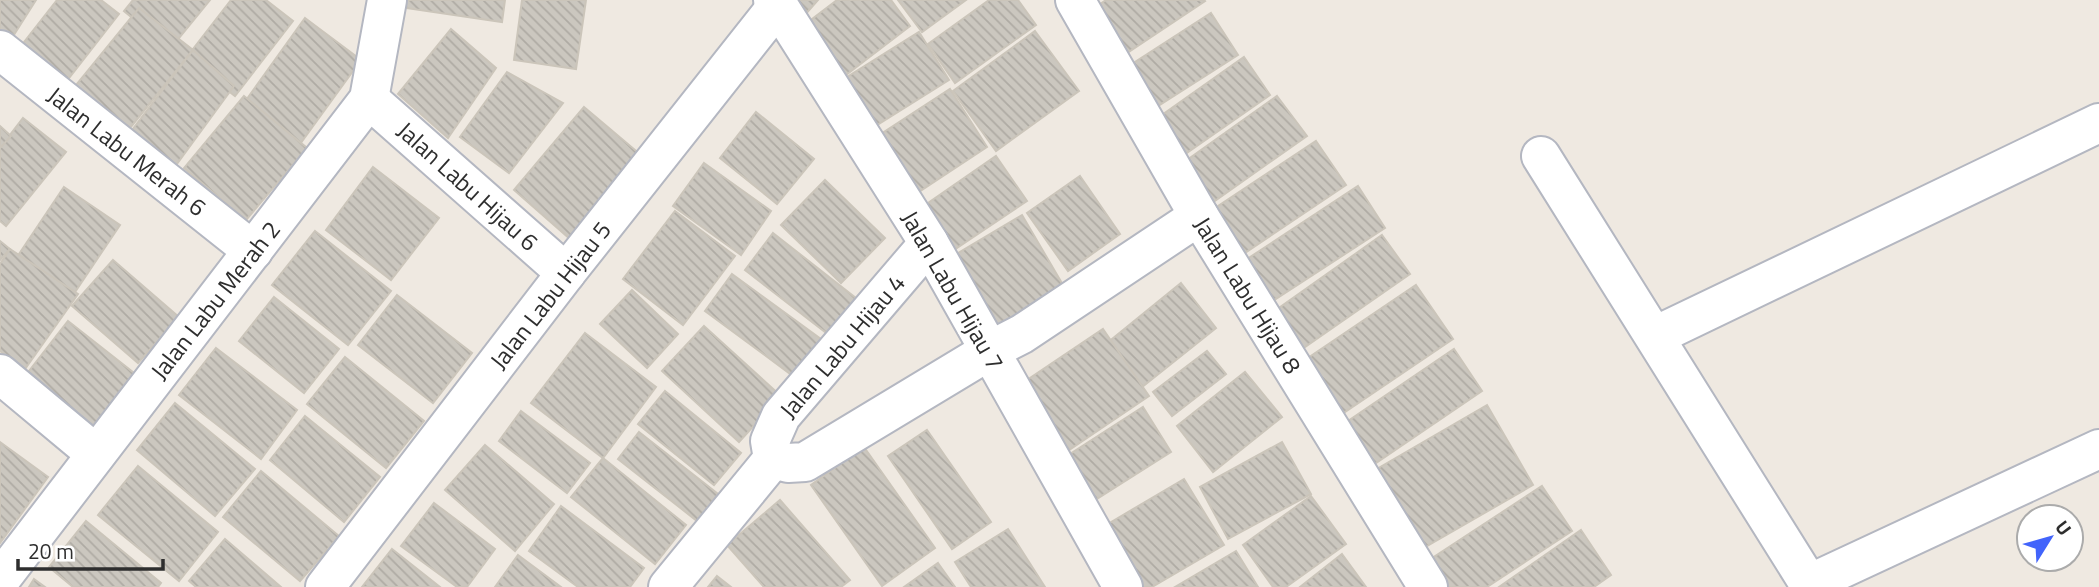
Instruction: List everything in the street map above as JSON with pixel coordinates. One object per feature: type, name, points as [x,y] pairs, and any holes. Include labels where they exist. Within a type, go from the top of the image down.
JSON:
[{"type":"street","name":"Jalan Labu Hijau 8","points":[[1075,0],[1199,216],[1428,587]]},
{"type":"street","name":"Jalan Labu Hijau 7","points":[[775,2],[929,243],[1111,583]]},
{"type":"street","name":"Jalan Labu Hijau 5","points":[[325,587],[775,2]]},
{"type":"street","name":"Jalan Labu Merah 2","points":[[0,580],[369,99],[379,5]]},
{"type":"street","name":"Jalan Labu Merah 6","points":[[0,50],[253,251]]},
{"type":"street","name":"Jalan Labu Hijau 6","points":[[369,99],[566,273]]},
{"type":"street","points":[[1654,337],[2099,123]]},
{"type":"street","points":[[1541,156],[1810,586],[2099,449]]},
{"type":"street","points":[[668,587],[773,459],[788,463],[805,462],[989,351],[1022,334],[1199,216]]},
{"type":"street","name":"Jalan Labu Hijau 4","points":[[773,459],[771,441],[782,416],[929,243]]},
{"type":"street","points":[[0,374],[96,454]]},
{"type":"building","points":[[0,0],[36,0],[12,38],[0,31]]},
{"type":"building","points":[[57,0],[101,0],[119,14],[62,87],[17,51]]},
{"type":"building","points":[[133,0],[210,0],[170,49],[124,11]]},
{"type":"building","points":[[231,0],[266,0],[293,21],[235,96],[186,58]]},
{"type":"building","points":[[400,0],[505,0],[502,22],[399,7]]},
{"type":"building","points":[[522,0],[586,0],[576,69],[514,60]]},
{"type":"building","points":[[784,0],[818,0],[803,17]]},
{"type":"building","points":[[837,0],[891,0],[910,26],[838,81],[799,29]]},
{"type":"building","points":[[898,0],[966,0],[922,32]]},
{"type":"building","points":[[989,0],[1018,0],[1036,25],[955,83],[928,44]]},
{"type":"building","points":[[1106,0],[1205,1],[1121,57],[1090,11]]},
{"type":"building","points":[[139,8],[193,50],[130,128],[76,85]]},
{"type":"building","points":[[1211,13],[1238,55],[1147,113],[1121,71]]},
{"type":"building","points":[[305,18],[361,60],[300,144],[244,103]]},
{"type":"building","points":[[451,29],[496,68],[448,138],[398,94]]},
{"type":"building","points":[[1035,31],[1079,91],[996,151],[953,91]]},
{"type":"building","points":[[919,32],[949,80],[869,130],[839,82]]},
{"type":"building","points":[[193,50],[234,86],[171,172],[126,138]]},
{"type":"building","points":[[1244,57],[1270,95],[1178,159],[1152,122]]},
{"type":"building","points":[[507,72],[563,103],[509,173],[460,137]]},
{"type":"building","points":[[950,89],[987,147],[905,201],[867,143]]},
{"type":"building","points":[[244,96],[307,148],[246,220],[184,168]]},
{"type":"building","points":[[1277,96],[1307,136],[1209,205],[1180,165]]},
{"type":"building","points":[[584,107],[641,155],[570,239],[514,190]]},
{"type":"building","points":[[756,112],[814,159],[777,204],[720,158]]},
{"type":"building","points":[[23,118],[66,152],[6,226],[0,221],[0,148]]},
{"type":"building","points":[[0,126],[11,136],[0,148]]},
{"type":"building","points":[[1316,141],[1346,185],[1236,259],[1206,214]]},
{"type":"building","points":[[996,156],[1027,201],[945,256],[915,212]]},
{"type":"building","points":[[704,163],[771,211],[741,255],[673,206]]},
{"type":"building","points":[[373,167],[439,218],[391,280],[326,230]]},
{"type":"building","points":[[1080,176],[1120,234],[1068,271],[1027,213]]},
{"type":"building","points":[[825,180],[885,238],[841,283],[781,225]]},
{"type":"building","points":[[1358,186],[1385,228],[1262,308],[1235,267]]},
{"type":"building","points":[[64,187],[120,225],[71,298],[15,260]]},
{"type":"building","points":[[675,211],[735,256],[683,325],[623,279]]},
{"type":"building","points":[[1022,215],[1070,297],[990,344],[943,262]]},
{"type":"building","points":[[315,231],[391,291],[348,345],[272,285]]},
{"type":"building","points":[[773,233],[866,306],[838,342],[745,270]]},
{"type":"building","points":[[1382,235],[1410,274],[1292,356],[1266,317]]},
{"type":"building","points":[[0,241],[10,249],[0,260]]},
{"type":"building","points":[[10,249],[78,294],[25,369],[0,351],[0,264]]},
{"type":"building","points":[[113,260],[179,317],[138,363],[72,306]]},
{"type":"building","points":[[732,274],[825,342],[797,379],[705,311]]},
{"type":"building","points":[[1181,283],[1216,328],[1142,387],[1106,344]]},
{"type":"building","points":[[1416,285],[1453,339],[1336,418],[1299,364]]},
{"type":"building","points":[[632,290],[678,334],[647,368],[600,324]]},
{"type":"building","points":[[397,295],[472,353],[433,403],[358,345]]},
{"type":"building","points":[[274,297],[339,349],[304,393],[239,341]]},
{"type":"building","points":[[68,321],[134,373],[88,433],[22,380]]},
{"type":"building","points":[[704,326],[781,396],[739,442],[662,371]]},
{"type":"building","points":[[1103,329],[1149,396],[1069,450],[1024,382]]},
{"type":"building","points":[[585,333],[656,387],[603,458],[531,403]]},
{"type":"building","points":[[216,348],[297,410],[261,459],[179,395]]},
{"type":"building","points":[[1454,349],[1482,391],[1373,465],[1345,423]]},
{"type":"building","points":[[1207,351],[1226,374],[1172,416],[1153,392]]},
{"type":"building","points":[[345,357],[424,421],[386,468],[307,404]]},
{"type":"building","points":[[1245,372],[1282,417],[1213,472],[1177,426]]},
{"type":"building","points":[[665,391],[741,453],[714,485],[638,424]]},
{"type":"building","points":[[175,403],[255,469],[215,516],[137,450]]},
{"type":"building","points":[[1487,405],[1533,485],[1422,549],[1375,470]]},
{"type":"building","points":[[1143,407],[1171,452],[1084,507],[1056,463]]},
{"type":"building","points":[[521,411],[590,463],[567,493],[499,441]]},
{"type":"building","points":[[305,416],[380,477],[344,522],[270,460]]},
{"type":"building","points":[[927,430],[991,522],[952,549],[888,456]]},
{"type":"building","points":[[639,432],[718,494],[697,521],[618,459]]},
{"type":"building","points":[[0,442],[48,477],[0,543]]},
{"type":"building","points":[[1282,442],[1311,494],[1228,539],[1200,487]]},
{"type":"building","points":[[485,445],[554,504],[515,551],[445,490]]},
{"type":"building","points":[[864,447],[935,548],[882,586],[811,485]]},
{"type":"building","points":[[603,458],[686,525],[655,564],[571,497]]},
{"type":"building","points":[[138,466],[218,532],[179,581],[98,515]]},
{"type":"building","points":[[261,471],[339,536],[300,581],[223,517]]},
{"type":"building","points":[[1184,479],[1224,545],[1152,587],[1136,587],[1101,528]]},
{"type":"building","points":[[1542,486],[1572,531],[1487,587],[1434,587],[1420,566]]},
{"type":"building","points":[[1311,496],[1346,544],[1286,587],[1273,587],[1243,545]]},
{"type":"building","points":[[780,500],[850,580],[841,587],[764,587],[727,545]]},
{"type":"building","points":[[434,503],[495,549],[467,587],[457,587],[401,546]]},
{"type":"building","points":[[561,506],[644,568],[630,587],[578,587],[529,551]]},
{"type":"building","points":[[86,521],[161,583],[158,587],[73,587],[49,567]]},
{"type":"building","points":[[1008,529],[1045,587],[971,587],[955,562]]},
{"type":"building","points":[[1581,530],[1611,575],[1594,587],[1499,587]]},
{"type":"building","points":[[225,539],[281,587],[196,587],[189,581]]},
{"type":"building","points":[[392,549],[440,587],[362,587]]},
{"type":"building","points":[[1236,551],[1258,587],[1175,587]]},
{"type":"building","points":[[1342,554],[1366,587],[1300,587]]},
{"type":"building","points":[[518,555],[561,587],[495,587]]},
{"type":"building","points":[[938,563],[955,587],[904,587]]},
{"type":"building","points":[[717,576],[731,587],[708,587]]},
{"type":"building","points":[[34,579],[45,587],[29,587]]}]
